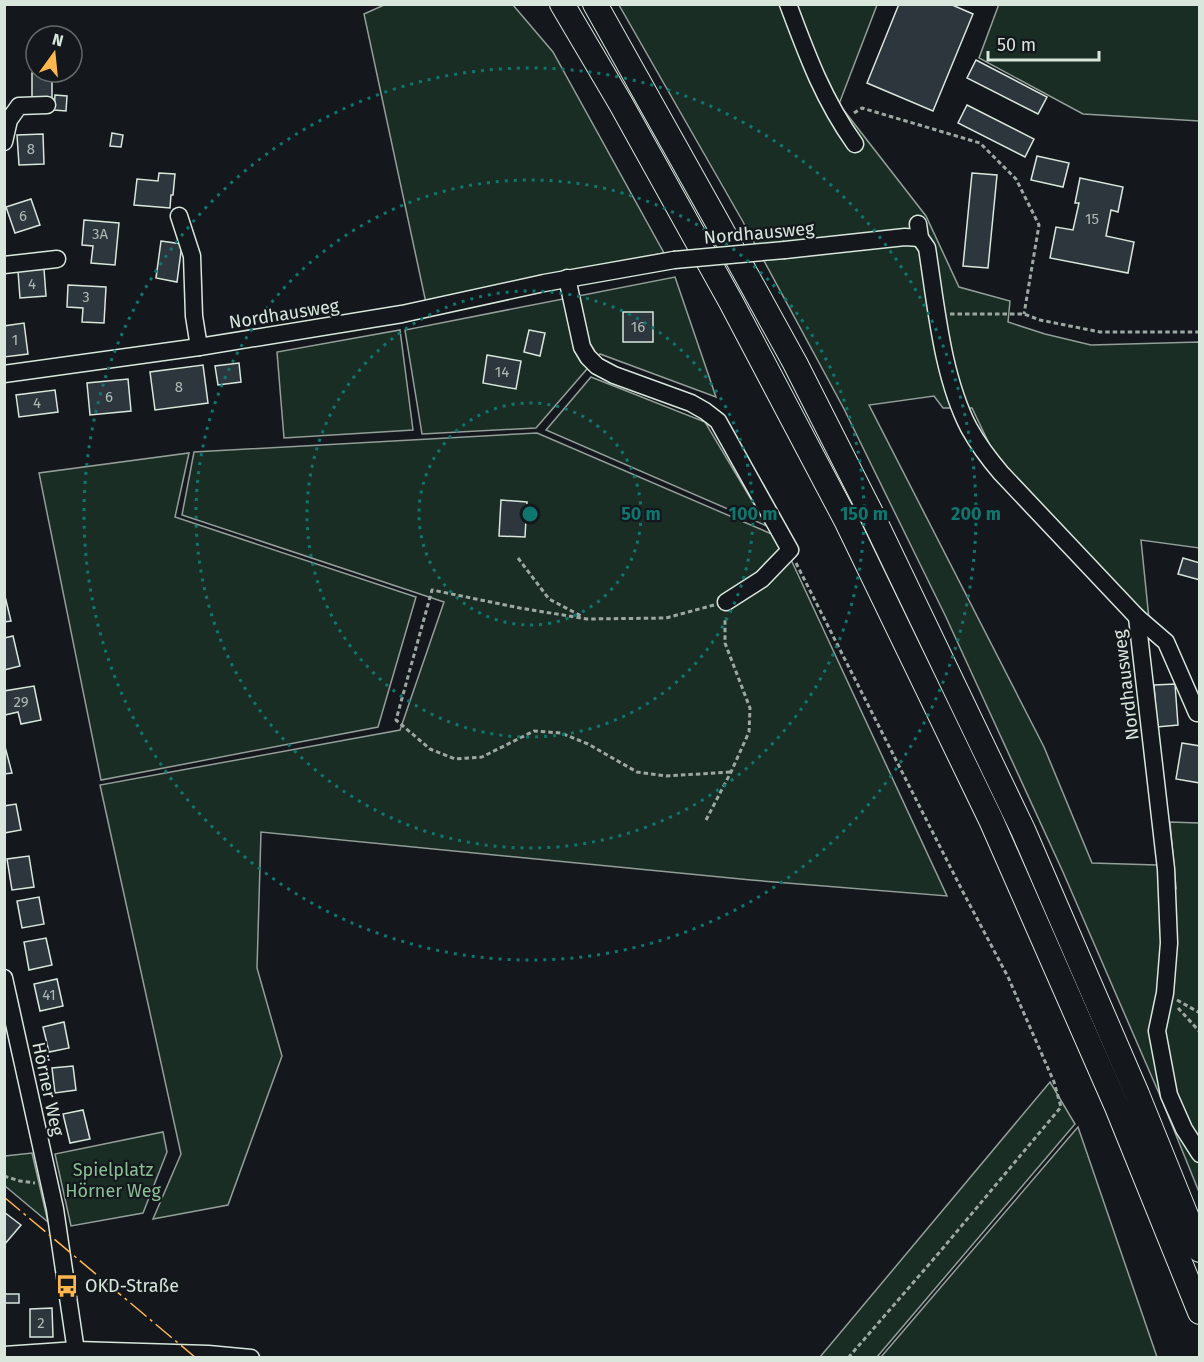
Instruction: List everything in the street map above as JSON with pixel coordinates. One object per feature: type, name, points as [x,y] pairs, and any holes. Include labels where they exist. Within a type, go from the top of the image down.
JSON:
[{"type":"highway","points":[[542,4],[621,104]]},
{"type":"highway","points":[[562,4],[621,104],[731,302],[841,511],[991,820],[1117,1107],[1200,1312]]},
{"type":"highway","points":[[595,4],[716,218],[872,513],[1023,830],[1137,1094],[1200,1250]]},
{"type":"street","points":[[788,4],[822,90],[839,122],[855,144]]},
{"type":"street","points":[[4,142],[9,120],[19,106],[47,105]]},
{"type":"street","points":[[179,216],[192,256],[194,316],[199,347]]},
{"type":"street","name":"Nordhausweg","points":[[4,374],[199,347],[402,314],[567,278],[674,260],[905,237],[919,231],[927,248],[943,350],[956,397],[968,427],[985,454],[1001,473],[1137,617],[1166,869],[1169,943],[1165,993],[1157,1031],[1169,1095],[1184,1129],[1200,1154]]},
{"type":"street","points":[[4,265],[57,259]]},
{"type":"street","points":[[567,278],[582,347],[588,357],[597,366],[614,375],[691,403],[718,421],[790,550],[762,579],[726,602]]},
{"type":"street","points":[[1137,617],[1166,642],[1197,713]]},
{"type":"street","name":"Hörner Weg","points":[[4,978],[10,1031],[49,1185],[62,1248],[77,1354]]},
{"type":"street","points":[[4,1355],[208,1354],[251,1358]]},
{"type":"path","points":[[839,122],[862,108],[980,144],[1016,179],[1039,225],[1024,314]]},
{"type":"path","points":[[937,311],[950,314],[1024,314],[1040,320],[1100,332],[1200,332]]},
{"type":"path","points":[[790,550],[1008,977],[1054,1082],[1061,1107],[849,1358]]},
{"type":"path","points":[[518,558],[549,599],[587,619]]},
{"type":"path","points":[[706,820],[731,772],[749,732],[750,708],[725,643],[726,602],[666,618],[587,619],[432,590],[396,720],[429,749],[455,759],[482,757],[534,731],[561,733],[588,744],[638,772],[666,776],[731,772]]},
{"type":"path","points":[[1165,993],[1200,1013]]},
{"type":"path","points":[[1165,993],[1200,1032]]},
{"type":"path","points":[[4,1176],[49,1185]]},
{"type":"green space","points":[[999,4],[1199,5],[1199,121],[1083,114],[979,58]]},
{"type":"green space","points":[[384,5],[513,5],[553,52],[664,253],[426,303],[364,14]]},
{"type":"green space","points":[[619,5],[877,5],[839,104],[926,216],[959,287],[1010,301],[1008,322],[1091,345],[1199,342],[1199,548],[1141,540],[1149,619],[995,456],[972,408],[943,408],[934,396],[869,405],[1044,747],[1092,863],[1157,865],[1176,888],[1170,822],[1199,823],[1199,1192],[1063,872],[945,615],[844,409],[742,220]]},
{"type":"green space","points":[[675,277],[716,397],[600,354],[536,428],[422,434],[405,330]]},
{"type":"green space","points":[[400,330],[413,430],[284,438],[277,352]]},
{"type":"green space","points":[[591,377],[705,422],[767,526],[546,430]]},
{"type":"green space","points":[[537,433],[781,538],[947,896],[751,880],[261,832],[257,968],[282,1056],[228,1205],[153,1219],[181,1154],[100,785],[400,730],[444,602],[182,515],[194,452]]},
{"type":"green space","points":[[189,453],[175,517],[416,597],[378,727],[101,780],[39,473]]},
{"type":"green space","points":[[1050,1082],[1075,1124],[877,1357],[820,1357]]},
{"type":"green space","points":[[1078,1127],[1157,1357],[881,1357]]},
{"type":"green space","name":"Spielplatz Hörner Weg","points":[[163,1132],[167,1152],[143,1213],[71,1226],[55,1154]]},
{"type":"green space","points":[[32,1153],[48,1222],[5,1186],[5,1156]]},
{"type":"building","points":[[899,4],[950,4],[973,14],[933,111],[867,83]]},
{"type":"building","points":[[976,60],[1047,97],[1038,114],[967,78]]},
{"type":"building","points":[[32,84],[52,84],[52,98],[32,97]]},
{"type":"building","points":[[55,95],[67,96],[66,111],[54,110]]},
{"type":"building","points":[[967,105],[1034,139],[1025,157],[958,123]]},
{"type":"building","points":[[112,133],[123,135],[121,147],[110,146]]},
{"type":"building","points":[[43,134],[44,164],[19,165],[17,135]]},
{"type":"building","points":[[1037,156],[1069,163],[1063,187],[1031,180]]},
{"type":"building","points":[[159,173],[175,174],[170,208],[134,205],[137,179],[158,181]]},
{"type":"building","points":[[972,173],[997,175],[988,268],[963,266]]},
{"type":"building","points":[[1080,178],[1123,187],[1118,212],[1111,210],[1106,236],[1134,242],[1128,273],[1050,258],[1056,227],[1073,230],[1079,203],[1075,203]]},
{"type":"building","points":[[31,199],[40,225],[15,233],[6,207]]},
{"type":"building","points":[[84,220],[119,223],[115,265],[91,263],[93,246],[82,245]]},
{"type":"building","points":[[161,241],[182,244],[177,282],[156,278]]},
{"type":"building","points":[[44,269],[46,296],[20,298],[18,271]]},
{"type":"building","points":[[68,285],[106,287],[104,323],[82,322],[83,308],[67,307]]},
{"type":"building","points":[[623,312],[653,312],[653,342],[623,342]]},
{"type":"building","points":[[24,323],[28,354],[4,357],[4,326]]},
{"type":"building","points":[[529,330],[545,333],[540,356],[524,352]]},
{"type":"building","points":[[487,355],[521,361],[516,389],[483,383]]},
{"type":"building","points":[[239,363],[241,382],[218,385],[215,366]]},
{"type":"building","points":[[203,365],[208,403],[155,410],[150,372]]},
{"type":"building","points":[[128,379],[131,411],[90,415],[87,383]]},
{"type":"building","points":[[55,390],[58,412],[19,417],[16,395]]},
{"type":"building","points":[[501,500],[527,502],[525,537],[499,536]]},
{"type":"building","points":[[1183,558],[1200,563],[1200,580],[1178,574]]},
{"type":"building","points":[[4,592],[11,621],[4,622]]},
{"type":"building","points":[[13,636],[20,666],[4,670],[4,638]]},
{"type":"building","points":[[1175,684],[1178,725],[1157,727],[1154,685]]},
{"type":"building","points":[[34,686],[41,720],[21,724],[18,712],[5,715],[4,691]]},
{"type":"building","points":[[4,743],[12,773],[4,774]]},
{"type":"building","points":[[1182,743],[1200,746],[1200,783],[1176,779]]},
{"type":"building","points":[[16,804],[21,830],[4,833],[4,806]]},
{"type":"building","points":[[29,856],[34,887],[12,890],[7,859]]},
{"type":"building","points":[[39,897],[44,924],[22,928],[17,901]]},
{"type":"building","points":[[46,938],[52,965],[29,970],[24,942]]},
{"type":"building","points":[[57,979],[63,1006],[40,1011],[34,984]]},
{"type":"building","points":[[64,1022],[69,1048],[49,1052],[43,1027]]},
{"type":"building","points":[[73,1066],[76,1090],[55,1093],[52,1068]]},
{"type":"building","points":[[83,1110],[90,1139],[70,1143],[63,1114]]},
{"type":"building","points":[[4,1212],[21,1225],[4,1245]]},
{"type":"building","points":[[4,1294],[19,1294],[19,1303],[4,1303]]},
{"type":"building","points":[[52,1308],[53,1337],[30,1337],[30,1309]]},
{"type":"power","points":[[4,1197],[196,1358]]},
{"type":"place","name":"OKD-Straße","points":[[67,1286]]}]
